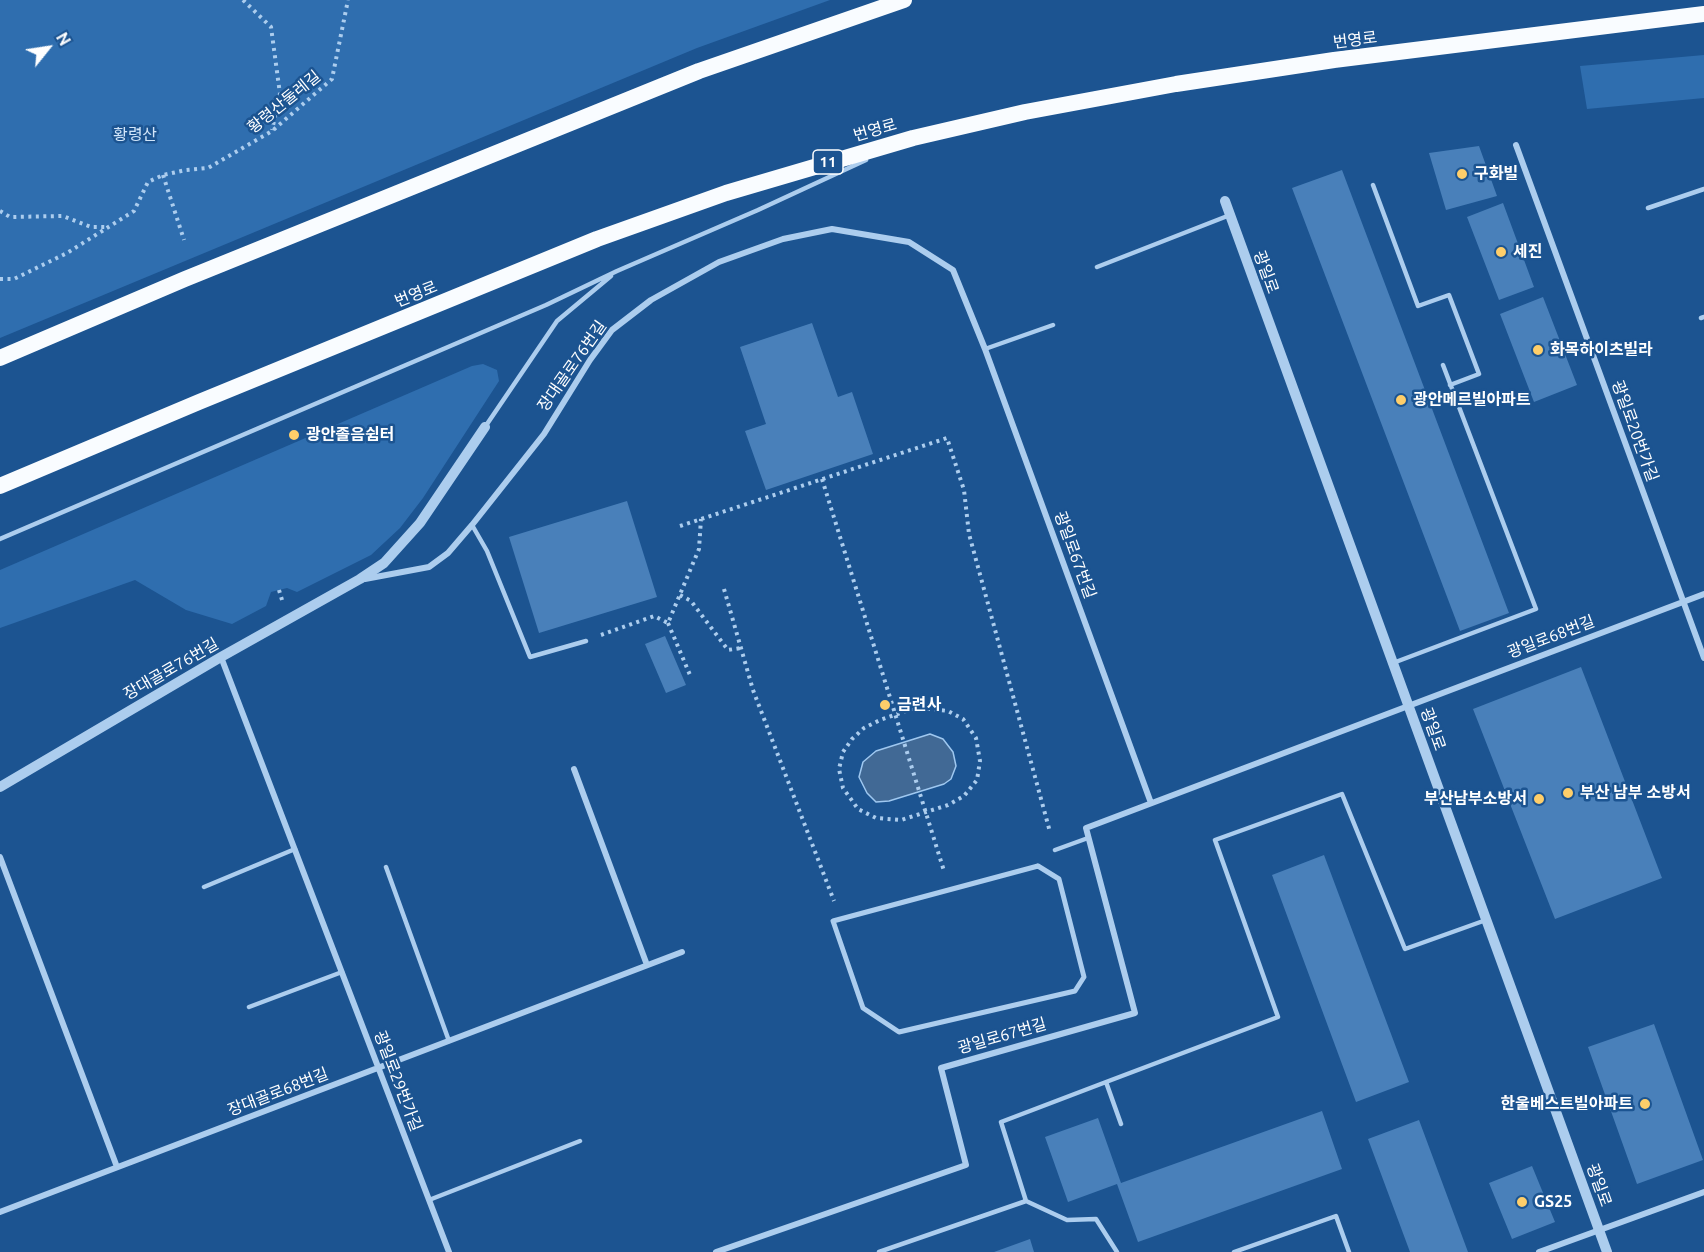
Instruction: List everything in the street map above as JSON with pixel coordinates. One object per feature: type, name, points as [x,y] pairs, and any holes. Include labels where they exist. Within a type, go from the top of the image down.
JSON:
[{"type":"highway","points":[[0,358],[207,270],[669,83],[790,38],[904,0]]},
{"type":"highway","name":"번영로","points":[[0,486],[597,239],[726,193],[913,138],[1025,112],[1187,82],[1334,60],[1704,15]]},
{"type":"street","name":"광일로20번가길","points":[[1516,145],[1704,658]]},
{"type":"street","name":"광일로","points":[[1225,201],[1608,1252]]},
{"type":"street","name":"장대골로76번길","points":[[360,579],[429,567],[448,553],[544,434],[590,360],[612,330],[651,300],[719,262],[783,239],[832,229],[909,242],[953,270]]},
{"type":"street","name":"광일로67번길","points":[[953,270],[985,349],[1151,803]]},
{"type":"street","name":"장대골로76번길","points":[[0,787],[384,563],[420,523],[485,427]]},
{"type":"street","name":"광일로68번길","points":[[1408,705],[1704,594]]},
{"type":"street","name":"광일로29번가길","points":[[221,657],[449,1252]]},
{"type":"street","points":[[1088,838],[1086,828],[1408,705]]},
{"type":"street","points":[[574,769],[647,966]]},
{"type":"street","name":"광일로67번길","points":[[716,1252],[966,1165],[940,1068],[1135,1012],[1088,838]]},
{"type":"street","points":[[0,857],[117,1167]]},
{"type":"street","points":[[1038,866],[1059,879],[1084,977],[1075,991],[899,1032],[863,1008],[833,921],[841,919],[1038,866]]},
{"type":"street","name":"장대골로68번길","points":[[0,1212],[682,952]]},
{"type":"street","points":[[1539,1252],[1704,1192]]},
{"type":"lane","points":[[0,539],[546,304],[913,138]]},
{"type":"lane","points":[[1373,185],[1418,306],[1449,295],[1479,374],[1450,385]]},
{"type":"lane","points":[[1648,208],[1704,189]]},
{"type":"lane","points":[[1097,267],[1230,215]]},
{"type":"lane","points":[[485,427],[557,321],[617,271]]},
{"type":"lane","points":[[985,349],[1053,325]]},
{"type":"lane","points":[[1393,663],[1536,609],[1443,365]]},
{"type":"lane","points":[[472,525],[487,551],[530,657],[586,641]]},
{"type":"lane","points":[[1026,1201],[1001,1122],[1278,1017],[1215,840],[1342,794],[1405,949],[1486,920]]},
{"type":"lane","points":[[1055,850],[1088,838]]},
{"type":"lane","points":[[204,888],[296,849]]},
{"type":"lane","points":[[386,867],[449,1041]]},
{"type":"lane","points":[[249,1007],[342,972]]},
{"type":"lane","points":[[1106,1082],[1121,1124]]},
{"type":"lane","points":[[429,1200],[580,1141]]},
{"type":"lane","points":[[879,1252],[1026,1201],[1067,1220],[1096,1219],[1117,1252]]},
{"type":"lane","points":[[1234,1252],[1336,1216],[1349,1252]]},
{"type":"path","points":[[243,0],[271,27],[280,94],[272,131]]},
{"type":"path","name":"황령산둘레길","points":[[163,175],[208,168],[272,131],[332,79],[348,0]]},
{"type":"path","points":[[0,279],[14,279],[67,253],[134,211],[148,182],[163,175],[184,240]]},
{"type":"path","points":[[0,211],[10,217],[63,216],[92,227],[106,227]]},
{"type":"path","points":[[680,526],[947,438],[964,490],[969,534],[1055,850]]},
{"type":"path","points":[[822,479],[943,865]]},
{"type":"path","points":[[668,623],[699,549],[701,519]]},
{"type":"path","points":[[724,589],[753,690],[841,919]]},
{"type":"path","points":[[680,595],[691,601],[728,650],[741,648]]},
{"type":"path","points":[[586,641],[654,616],[668,623],[690,675]]},
{"type":"path","points":[[912,710],[948,711],[963,719],[976,738],[980,761],[976,780],[964,796],[948,805],[926,812],[901,820],[876,818],[858,809],[843,788],[839,769],[843,752],[864,728],[895,714],[912,710]]},
{"type":"green space","name":"황령산","points":[[0,0],[830,0],[697,48],[0,338]]},
{"type":"green space","points":[[1704,55],[1704,98],[1587,109],[1580,66]]},
{"type":"green space","points":[[483,364],[497,370],[499,381],[423,498],[400,528],[371,555],[297,592],[287,588],[271,592],[266,606],[232,624],[186,610],[135,580],[0,628],[0,570],[472,366]]},
{"type":"shaded area","points":[[930,734],[943,739],[953,752],[956,766],[951,779],[944,784],[889,801],[876,802],[867,793],[859,777],[863,762],[876,751]]},
{"type":"building","name":"구화빌","points":[[1479,146],[1497,196],[1446,210],[1429,153]]},
{"type":"building","name":"광안메르빌아파트","points":[[1342,170],[1509,613],[1460,631],[1292,188]]},
{"type":"building","name":"세진","points":[[1503,203],[1534,287],[1499,300],[1467,217]]},
{"type":"building","name":"화목하이츠빌라","points":[[1543,297],[1577,385],[1534,402],[1500,314]]},
{"type":"building","points":[[812,323],[838,397],[852,392],[873,454],[766,490],[745,431],[766,424],[740,347]]},
{"type":"building","points":[[627,501],[657,597],[539,633],[509,537]]},
{"type":"building","points":[[665,636],[686,685],[666,693],[645,644]]},
{"type":"building","name":"부산 남부 소방서","points":[[1581,667],[1662,878],[1555,919],[1473,709]]},
{"type":"building","points":[[1324,855],[1409,1082],[1356,1102],[1272,875]]},
{"type":"building","name":"한울베스트빌아파트","points":[[1654,1024],[1703,1160],[1637,1184],[1588,1047]]},
{"type":"building","points":[[1322,1111],[1342,1169],[1138,1242],[1117,1184],[1068,1202],[1045,1137],[1098,1118],[1121,1183]]},
{"type":"building","points":[[1419,1120],[1468,1252],[1410,1252],[1368,1139]]},
{"type":"building","name":"GS25","points":[[1532,1166],[1555,1222],[1512,1239],[1489,1183]]},
{"type":"building","points":[[1030,1239],[1034,1252],[994,1252]]},
{"type":"place","name":"구화빌","points":[[1462,174]]},
{"type":"place","name":"세진","points":[[1501,252]]},
{"type":"place","name":"화목하이츠빌라","points":[[1538,350]]},
{"type":"place","name":"광안메르빌아파트","points":[[1401,400]]},
{"type":"place","name":"광안졸음쉼터","points":[[294,435]]},
{"type":"place","name":"금련사","points":[[885,705]]},
{"type":"place","name":"부산 남부 소방서","points":[[1568,793]]},
{"type":"place","name":"부산남부소방서","points":[[1539,799]]},
{"type":"place","name":"한울베스트빌아파트","points":[[1645,1104]]},
{"type":"place","name":"GS25","points":[[1522,1202]]}]
